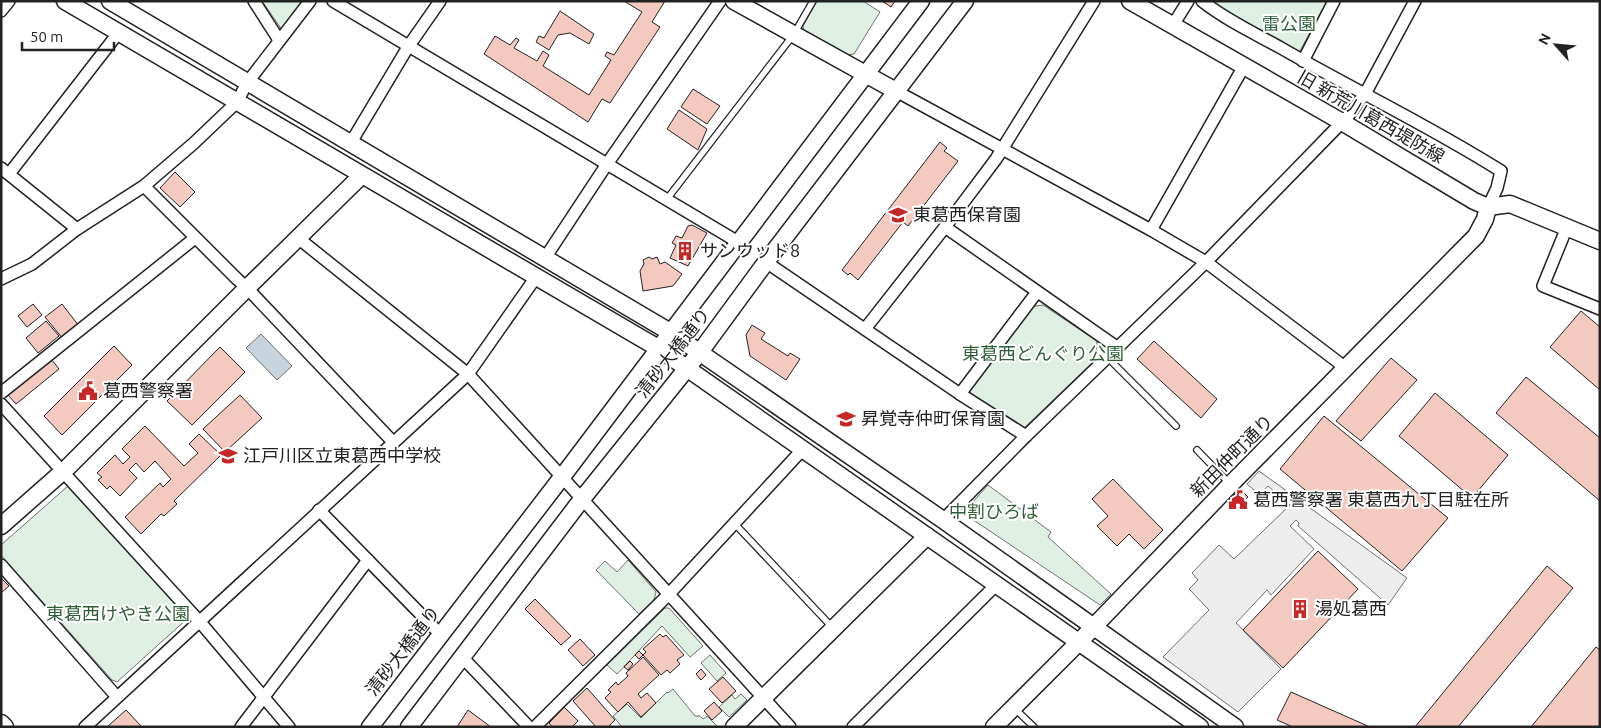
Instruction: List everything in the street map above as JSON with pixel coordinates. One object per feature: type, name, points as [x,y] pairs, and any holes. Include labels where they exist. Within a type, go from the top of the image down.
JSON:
[{"type":"street","points":[[1,11],[9,1]]},
{"type":"street","points":[[65,1],[361,176],[658,348],[1200,727]]},
{"type":"street","points":[[110,1],[670,332],[943,520],[1235,727]]},
{"type":"street","points":[[254,1],[279,40]]},
{"type":"street","points":[[1,279],[32,264],[77,229],[144,186],[194,143],[237,102],[247,83],[310,1]]},
{"type":"street","points":[[333,1],[738,242]]},
{"type":"street","points":[[350,144],[408,47],[440,1]]},
{"type":"street","points":[[545,258],[607,164],[720,1]]},
{"type":"street","points":[[734,1],[1206,262],[1345,369]]},
{"type":"street","name":"清砂大橋通り","points":[[370,727],[562,477],[921,1]]},
{"type":"street","name":"清砂大橋通り","points":[[410,727],[582,499],[700,352],[766,262],[965,1]]},
{"type":"street","points":[[865,328],[945,227],[1002,149],[1094,1]]},
{"type":"street","name":"旧 新荒川葛西堤防線","points":[[1130,1],[1342,122],[1463,195],[1488,207]]},
{"type":"street","points":[[1173,25],[1188,1]]},
{"type":"street","points":[[1202,1],[1216,12],[1461,146],[1501,171],[1497,188],[1488,207]]},
{"type":"street","points":[[1303,61],[1334,1]]},
{"type":"street","points":[[943,520],[1026,436],[1206,262],[1342,122],[1365,94],[1415,1]]},
{"type":"street","points":[[77,229],[5,171],[119,32]]},
{"type":"street","points":[[1151,230],[1244,66]]},
{"type":"street","points":[[1,526],[62,472],[361,176]]},
{"type":"street","points":[[144,186],[247,288],[394,442]]},
{"type":"street","points":[[1488,207],[1510,204],[1600,241]]},
{"type":"street","name":"新田仲町通り","points":[[994,727],[1476,236],[1485,219],[1488,207]]},
{"type":"street","points":[[945,227],[1118,348]]},
{"type":"street","points":[[1567,227],[1544,286],[1600,309]]},
{"type":"street","points":[[1,393],[195,238]]},
{"type":"street","points":[[298,238],[468,374],[790,727]]},
{"type":"street","points":[[766,262],[960,394],[1026,436]]},
{"type":"street","points":[[85,727],[468,374],[536,277]]},
{"type":"street","points":[[960,394],[1037,292]]},
{"type":"street","points":[[1,404],[200,622],[289,727]]},
{"type":"street","points":[[534,727],[669,594],[803,449]]},
{"type":"street","points":[[319,510],[441,635]]},
{"type":"street","points":[[734,727],[927,536]]},
{"type":"street","points":[[241,727],[368,560]]},
{"type":"street","points":[[1,566],[117,697]]},
{"type":"street","points":[[853,727],[997,584]]},
{"type":"street","points":[[463,658],[529,727]]},
{"type":"street","points":[[1,723],[4,727]]},
{"type":"lane","points":[[667,199],[794,34],[813,1]]},
{"type":"lane","points":[[1108,358],[1176,426]]},
{"type":"lane","points":[[1197,450],[1230,485]]},
{"type":"lane","points":[[734,523],[833,629]]},
{"type":"lane","points":[[1014,708],[1034,727]]},
{"type":"green space","points":[[262,1],[303,1],[282,30]]},
{"type":"green space","points":[[817,1],[863,1],[880,12],[854,54],[847,55],[804,31],[803,26]]},
{"type":"green space","name":"雷公園","points":[[1206,1],[1327,1],[1300,51],[1296,53]]},
{"type":"green space","name":"東葛西どんぐり公園","points":[[1043,305],[1097,341],[1096,359],[1023,429],[969,392],[970,384],[1029,307]]},
{"type":"green space","name":"中割ひろば","points":[[988,485],[1051,532],[1048,537],[1111,594],[1100,605],[963,513]]},
{"type":"green space","name":"東葛西けやき公園","points":[[68,486],[188,618],[117,682],[112,680],[1,555],[1,545]]},
{"type":"green space","points":[[628,560],[656,592],[654,600],[639,614],[596,570],[605,561],[617,572]]},
{"type":"green space","points":[[665,608],[669,608],[703,646],[690,657],[662,626],[617,674],[607,665]]},
{"type":"green space","points":[[710,655],[726,673],[717,681],[701,663]]},
{"type":"green space","points":[[673,689],[695,716],[700,716],[703,719],[707,716],[718,727],[622,727],[613,716],[627,704],[641,718],[667,692]]},
{"type":"green space","points":[[741,694],[747,700],[729,717],[719,707],[732,695],[735,699]]},
{"type":"shaded area","points":[[261,334],[292,366],[277,380],[246,348]]},
{"type":"shaded area","points":[[1259,471],[1407,578],[1388,605],[1298,526],[1299,523],[1296,520],[1290,526],[1314,549],[1271,595],[1267,590],[1236,623],[1281,669],[1238,712],[1163,657],[1209,610],[1189,589],[1198,580],[1192,573],[1219,545],[1234,559],[1290,505],[1268,486],[1260,495],[1247,484]]},
{"type":"building","points":[[624,1],[665,1],[652,22],[660,27],[610,103],[602,99],[588,122],[484,54],[495,36],[510,45],[516,38],[519,40],[514,48],[537,61],[543,51],[549,55],[543,66],[589,95],[611,60],[605,56],[607,52],[614,55],[642,12]]},
{"type":"building","points":[[882,1],[895,1],[891,7]]},
{"type":"building","points":[[560,11],[594,34],[589,44],[570,33],[558,35],[549,50],[536,42],[539,36],[544,38]]},
{"type":"building","points":[[693,89],[720,106],[707,124],[681,107]]},
{"type":"building","points":[[679,110],[707,129],[698,150],[667,129]]},
{"type":"building","points":[[940,142],[947,148],[944,151],[958,161],[908,226],[903,222],[858,280],[850,273],[848,275],[842,270]]},
{"type":"building","points":[[175,172],[195,192],[180,207],[160,188]]},
{"type":"building","name":"サンウッド8","points":[[692,225],[707,233],[688,266],[670,258],[676,245],[672,243],[676,236],[682,238],[688,226]]},
{"type":"building","points":[[649,257],[652,259],[657,257],[660,264],[665,262],[682,274],[673,286],[643,291],[640,271],[644,264],[643,260]]},
{"type":"building","points":[[33,304],[42,315],[27,327],[18,316]]},
{"type":"building","points":[[62,304],[79,326],[63,339],[45,317]]},
{"type":"building","points":[[1581,311],[1600,327],[1600,390],[1550,347]]},
{"type":"building","points":[[46,321],[59,336],[38,353],[26,338]]},
{"type":"building","points":[[752,325],[765,333],[761,339],[788,356],[790,353],[800,359],[786,380],[750,356],[746,335]]},
{"type":"building","points":[[1154,341],[1217,399],[1201,418],[1137,359]]},
{"type":"building","name":"葛西警察署","points":[[114,346],[132,365],[62,435],[44,416]]},
{"type":"building","points":[[220,347],[245,372],[192,425],[167,401]]},
{"type":"building","points":[[1391,358],[1417,380],[1361,441],[1336,421]]},
{"type":"building","points":[[52,360],[59,369],[16,404],[8,395]]},
{"type":"building","points":[[1526,377],[1600,438],[1600,501],[1496,413]]},
{"type":"building","points":[[1435,393],[1508,455],[1472,498],[1399,436]]},
{"type":"building","points":[[240,395],[262,418],[225,452],[203,429]]},
{"type":"building","points":[[1324,416],[1448,518],[1402,571],[1280,469]]},
{"type":"building","points":[[145,426],[184,466],[198,453],[189,444],[199,434],[221,455],[174,501],[177,504],[164,516],[161,514],[141,534],[125,517],[160,483],[163,487],[171,479],[155,461],[144,472],[136,463],[129,470],[137,478],[120,496],[110,486],[107,489],[98,480],[102,477],[97,473],[115,455],[123,464],[130,457],[122,449]]},
{"type":"building","points":[[1113,479],[1163,530],[1144,549],[1129,534],[1117,546],[1097,526],[1108,516],[1092,499]]},
{"type":"building","name":"葛西警察署 東葛西九丁目駐在所","points":[[1240,489],[1248,497],[1235,510],[1227,502]]},
{"type":"building","name":"湯処葛西","points":[[1318,551],[1358,589],[1283,668],[1243,630]]},
{"type":"building","points":[[1547,566],[1573,588],[1458,727],[1415,727]]},
{"type":"building","points":[[1,578],[9,586],[1,593]]},
{"type":"building","points":[[535,599],[571,636],[561,645],[525,609]]},
{"type":"building","points":[[660,634],[663,637],[666,635],[684,655],[677,660],[680,664],[670,673],[667,670],[661,675],[643,655],[646,652],[643,649]]},
{"type":"building","points":[[580,639],[595,655],[583,666],[568,650]]},
{"type":"building","points":[[1596,647],[1600,650],[1600,727],[1531,727]]},
{"type":"building","points":[[639,651],[643,655],[639,659],[635,655]]},
{"type":"building","points":[[643,657],[659,675],[638,694],[641,698],[647,693],[656,703],[641,717],[628,702],[618,712],[605,698],[611,692],[608,690],[616,682],[618,685],[628,676],[626,673]]},
{"type":"building","points":[[630,661],[633,664],[628,670],[624,667]]},
{"type":"building","points":[[701,669],[706,675],[701,680],[696,674]]},
{"type":"building","points":[[723,677],[736,691],[722,703],[709,689]]},
{"type":"building","points":[[587,688],[615,720],[608,727],[596,727],[573,701]]},
{"type":"building","points":[[1291,692],[1370,727],[1293,727],[1277,720]]},
{"type":"building","points":[[714,702],[722,711],[712,720],[704,711]]},
{"type":"building","points":[[564,707],[578,721],[572,727],[552,727],[549,723]]},
{"type":"building","points":[[126,710],[142,727],[107,727]]},
{"type":"building","points":[[468,710],[491,727],[457,727]]},
{"type":"place","name":"東葛西保育園","points":[[898,215]]},
{"type":"place","name":"サンウッド8","points":[[685,251]]},
{"type":"place","name":"葛西警察署","points":[[88,391]]},
{"type":"place","name":"昇覚寺仲町保育園","points":[[846,419]]},
{"type":"place","name":"江戸川区立東葛西中学校","points":[[228,456]]},
{"type":"place","name":"葛西警察署 東葛西九丁目駐在所","points":[[1238,500]]},
{"type":"place","name":"湯処葛西","points":[[1300,609]]}]
